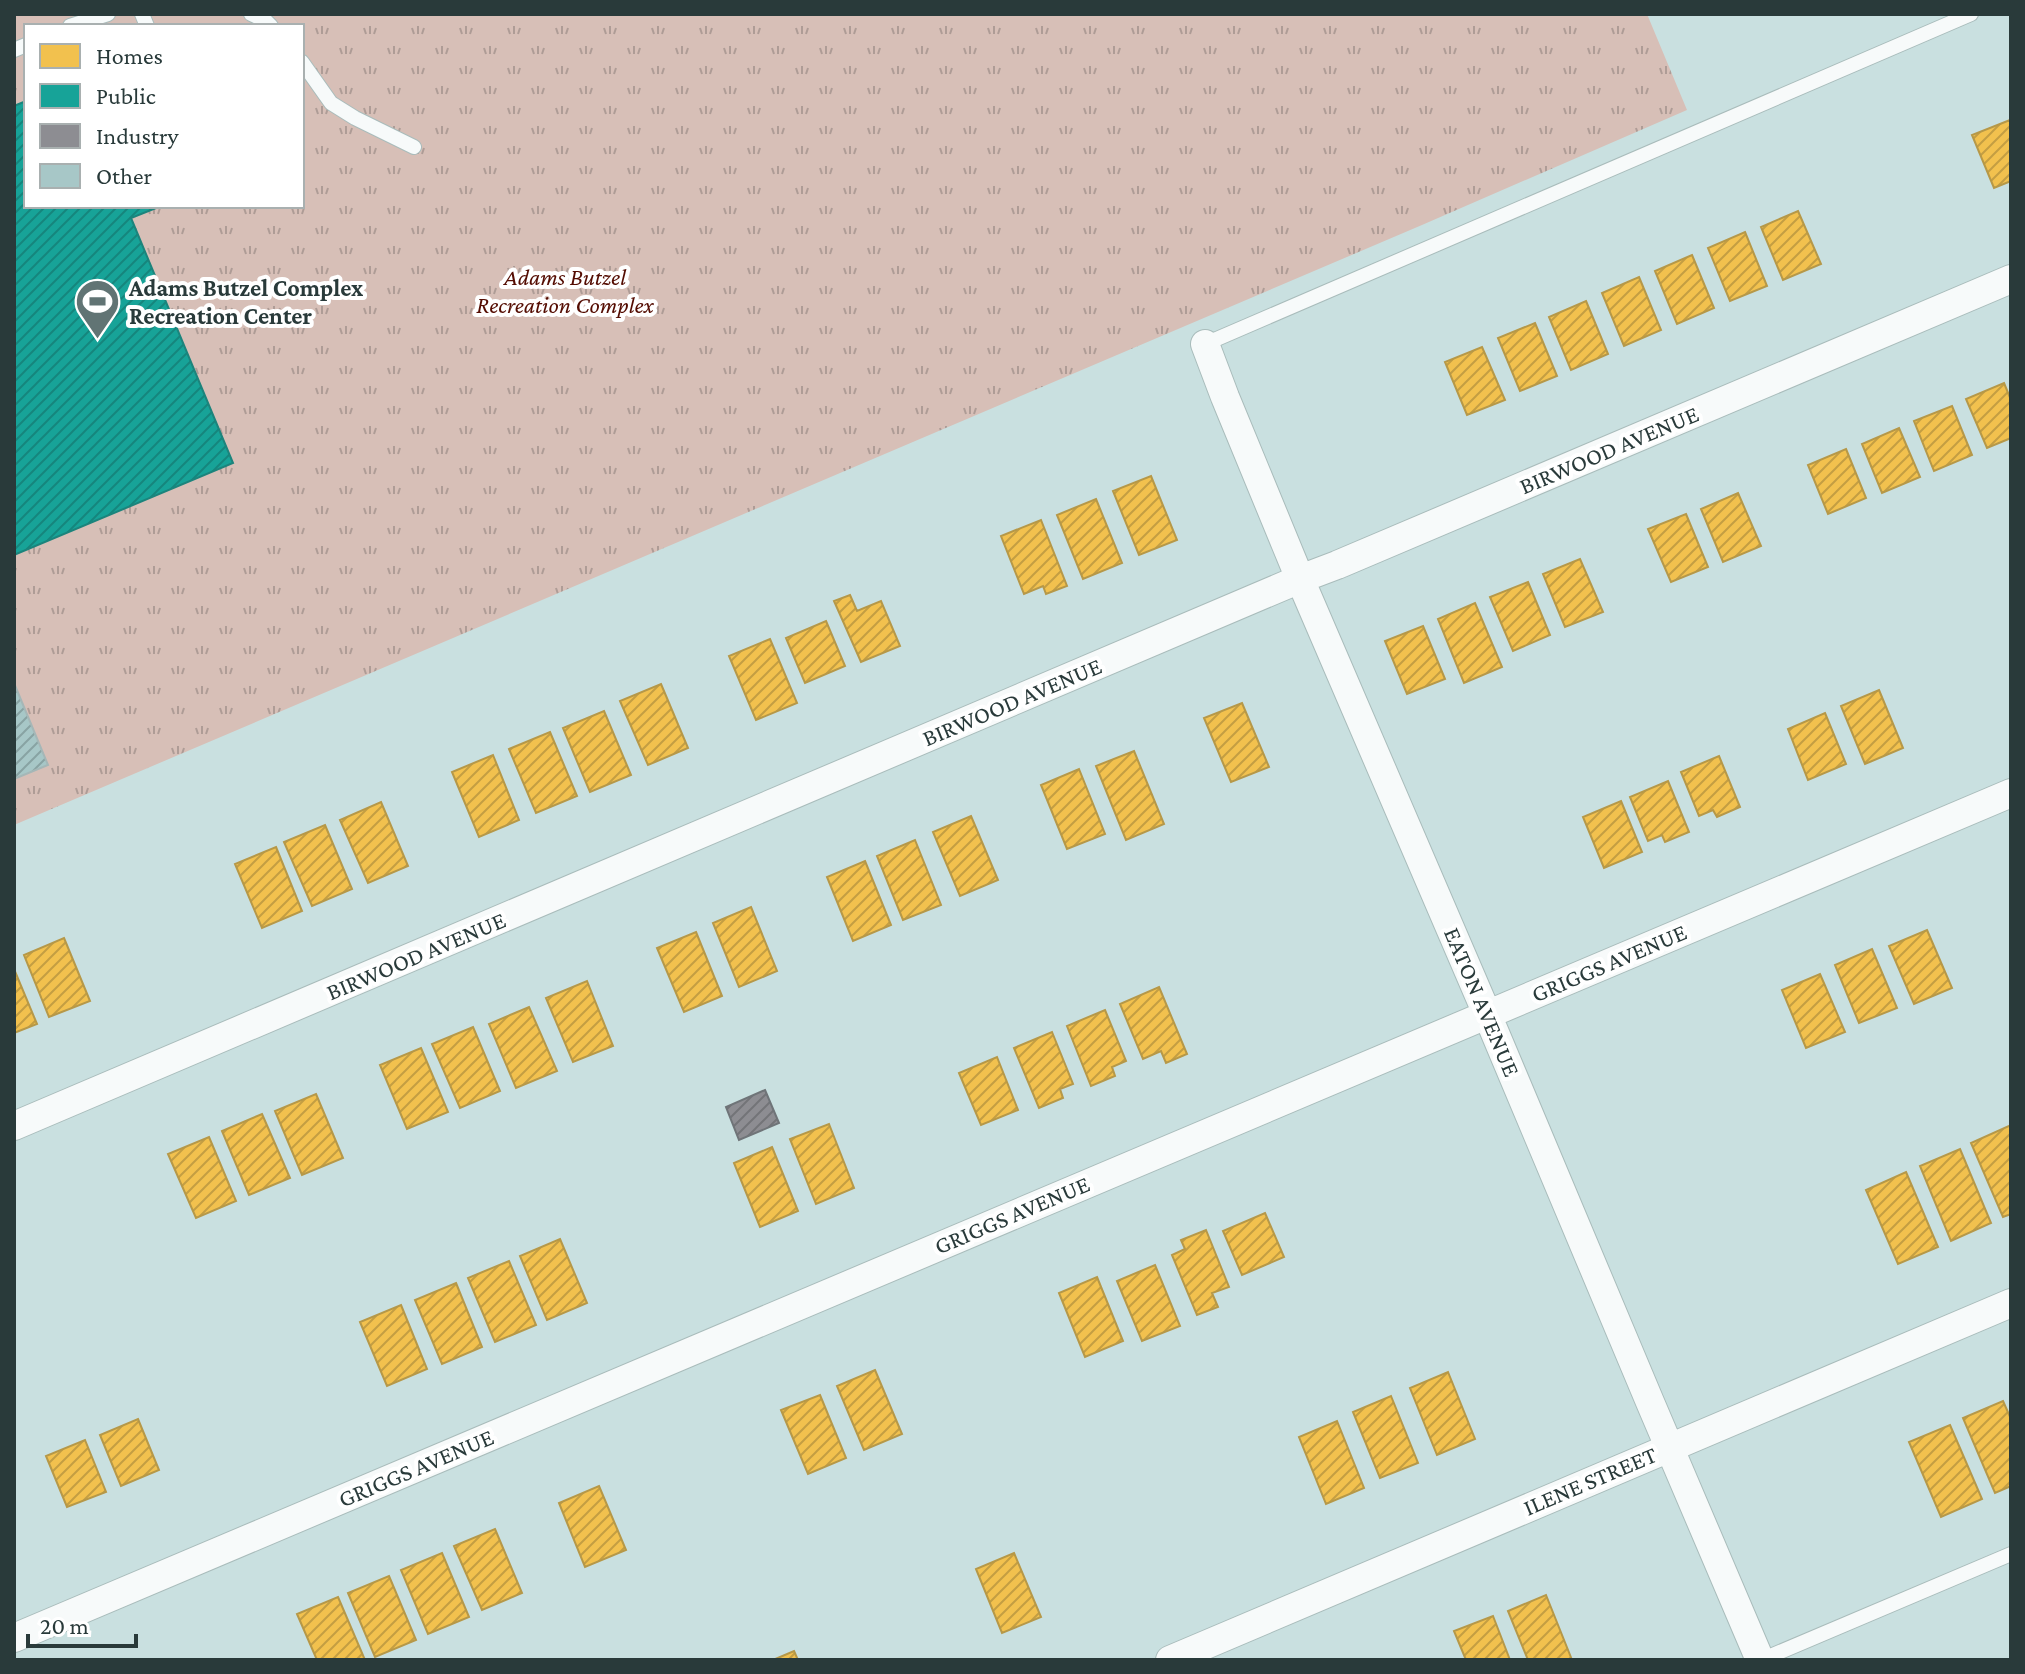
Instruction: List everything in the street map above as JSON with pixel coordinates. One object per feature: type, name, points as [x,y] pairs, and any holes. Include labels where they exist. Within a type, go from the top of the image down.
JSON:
[{"type":"street","name":"BIRWOOD AVENUE","points":[[14,1126],[2011,279]]},
{"type":"street","name":"EATON AVENUE","points":[[1205,344],[1300,579],[1761,1660]]},
{"type":"street","name":"GRIGGS AVENUE","points":[[14,1638],[2011,793]]},
{"type":"street","name":"ILENE STREET","points":[[1170,1660],[2011,1303]]},
{"type":"lane","points":[[76,24],[108,14]]},
{"type":"lane","points":[[251,14],[269,24]]},
{"type":"lane","points":[[1205,344],[1971,14]]},
{"type":"lane","points":[[304,65],[331,103],[414,147]]},
{"type":"lane","points":[[1761,1660],[2011,1554]]},
{"type":"green space","name":"Adams Butzel Recreation Complex","points":[[14,14],[1647,14],[1687,110],[14,825]]},
{"type":"building: Homes","points":[[2010,120],[2011,181],[1994,188],[1972,135]]},
{"type":"building: Homes","points":[[1798,211],[1821,264],[1783,280],[1761,227]]},
{"type":"building: Homes","points":[[1745,232],[1767,286],[1730,301],[1708,248]]},
{"type":"building: Homes","points":[[1692,255],[1714,308],[1677,324],[1655,271]]},
{"type":"building: Homes","points":[[1639,277],[1661,330],[1624,346],[1602,293]]},
{"type":"building: Homes","points":[[1586,301],[1608,354],[1571,370],[1549,317]]},
{"type":"building: Homes","points":[[1535,323],[1557,376],[1520,391],[1498,338]]},
{"type":"building: Homes","points":[[1482,347],[1505,400],[1467,415],[1445,362]]},
{"type":"building: Homes","points":[[2004,383],[2011,400],[2011,438],[1987,448],[1966,399]]},
{"type":"building: Homes","points":[[1952,406],[1972,455],[1934,471],[1914,421]]},
{"type":"building: Homes","points":[[1899,428],[1920,477],[1882,493],[1862,444]]},
{"type":"building: Homes","points":[[1846,449],[1866,498],[1828,514],[1808,465]]},
{"type":"building: Homes","points":[[1151,476],[1177,540],[1139,555],[1113,491]]},
{"type":"building: Homes","points":[[1738,493],[1761,546],[1723,562],[1701,509]]},
{"type":"building: Homes","points":[[1096,499],[1122,563],[1083,579],[1057,515]]},
{"type":"building: Homes","points":[[1686,514],[1708,567],[1671,582],[1648,529]]},
{"type":"building: Homes","points":[[1041,520],[1067,586],[1046,594],[1043,586],[1024,594],[1001,536]]},
{"type":"building: Homes","points":[[1580,559],[1603,612],[1565,627],[1543,574]]},
{"type":"building: Homes","points":[[1528,582],[1550,635],[1513,651],[1490,597]]},
{"type":"building: Homes","points":[[850,595],[857,611],[881,601],[900,646],[861,662],[834,601]]},
{"type":"building: Homes","points":[[1475,603],[1502,667],[1464,683],[1438,619]]},
{"type":"building: Homes","points":[[826,621],[845,666],[805,683],[786,638]]},
{"type":"building: Homes","points":[[1423,626],[1445,679],[1407,694],[1385,641]]},
{"type":"building: Homes","points":[[770,639],[797,703],[756,720],[729,656]]},
{"type":"building: Homes","points":[[661,684],[688,748],[648,765],[620,701]]},
{"type":"building: Homes","points":[[1879,690],[1903,748],[1865,764],[1841,706]]},
{"type":"building: Homes","points":[[1242,703],[1269,767],[1231,782],[1204,718]]},
{"type":"building: Homes","points":[[604,711],[631,775],[590,792],[563,728]]},
{"type":"building: Homes","points":[[1825,713],[1846,764],[1808,780],[1788,729]]},
{"type":"building: Homes","points":[[550,732],[577,796],[536,813],[509,749]]},
{"type":"building: Homes","points":[[1134,751],[1164,824],[1126,840],[1096,766]]},
{"type":"building: Homes","points":[[493,755],[519,820],[479,837],[452,772]]},
{"type":"building: Homes","points":[[1719,756],[1740,807],[1717,817],[1713,810],[1699,816],[1681,772]]},
{"type":"building: Homes","points":[[1079,769],[1105,834],[1067,849],[1041,785]]},
{"type":"building: Homes","points":[[1668,781],[1689,832],[1665,842],[1662,835],[1648,841],[1630,797]]},
{"type":"building: Homes","points":[[1621,801],[1642,852],[1604,868],[1583,817]]},
{"type":"building: Homes","points":[[381,802],[408,866],[368,883],[340,820]]},
{"type":"building: Homes","points":[[971,816],[998,880],[960,896],[933,832]]},
{"type":"building: Homes","points":[[325,825],[352,889],[312,906],[284,842]]},
{"type":"building: Homes","points":[[915,840],[941,905],[903,920],[877,856]]},
{"type":"building: Homes","points":[[276,847],[302,911],[262,928],[235,864]]},
{"type":"building: Homes","points":[[865,861],[891,925],[853,941],[827,877]]},
{"type":"building: Homes","points":[[751,907],[777,971],[739,987],[713,923]]},
{"type":"building: Homes","points":[[1927,930],[1952,988],[1914,1004],[1889,946]]},
{"type":"building: Homes","points":[[696,932],[722,996],[684,1012],[657,948]]},
{"type":"building: Homes","points":[[64,938],[90,1001],[49,1017],[24,955]]},
{"type":"building: Homes","points":[[1872,949],[1897,1008],[1859,1023],[1835,965]]},
{"type":"building: Homes","points":[[14,969],[37,1024],[14,1033]]},
{"type":"building: Homes","points":[[1820,974],[1845,1032],[1806,1048],[1782,990]]},
{"type":"building: Homes","points":[[587,981],[613,1046],[573,1062],[546,998]]},
{"type":"building: Homes","points":[[1159,987],[1187,1054],[1166,1063],[1161,1051],[1143,1059],[1120,1004]]},
{"type":"building: Homes","points":[[529,1007],[557,1071],[516,1088],[489,1024]]},
{"type":"building: Homes","points":[[1105,1010],[1126,1061],[1112,1067],[1115,1076],[1091,1086],[1067,1026]]},
{"type":"building: Homes","points":[[473,1027],[500,1091],[460,1108],[432,1044]]},
{"type":"building: Homes","points":[[1052,1032],[1073,1084],[1060,1089],[1063,1098],[1039,1108],[1014,1048]]},
{"type":"building: Homes","points":[[421,1048],[448,1112],[407,1129],[380,1065]]},
{"type":"building: Homes","points":[[997,1057],[1018,1110],[981,1125],[959,1073]]},
{"type":"building: Homes","points":[[316,1094],[343,1158],[302,1175],[275,1111]]},
{"type":"building: Homes","points":[[262,1114],[290,1178],[249,1195],[222,1131]]},
{"type":"building: Homes","points":[[829,1124],[854,1188],[816,1204],[790,1139]]},
{"type":"building: Homes","points":[[2011,1125],[2011,1214],[2003,1217],[1971,1143]]},
{"type":"building: Homes","points":[[209,1137],[236,1201],[196,1218],[168,1154]]},
{"type":"building: Homes","points":[[772,1147],[798,1211],[760,1227],[734,1163]]},
{"type":"building: Homes","points":[[1960,1149],[1991,1223],[1951,1241],[1920,1166]]},
{"type":"building: Homes","points":[[1906,1172],[1938,1247],[1898,1264],[1866,1190]]},
{"type":"building: Homes","points":[[1265,1213],[1284,1257],[1242,1275],[1223,1231]]},
{"type":"building: Homes","points":[[1206,1230],[1229,1287],[1212,1293],[1218,1307],[1197,1315],[1172,1255],[1185,1249],[1181,1240]]},
{"type":"building: Homes","points":[[560,1239],[587,1303],[547,1320],[520,1256]]},
{"type":"building: Homes","points":[[509,1261],[536,1325],[495,1342],[468,1278]]},
{"type":"building: Homes","points":[[1155,1265],[1180,1326],[1142,1341],[1117,1281]]},
{"type":"building: Homes","points":[[1097,1277],[1123,1341],[1085,1357],[1059,1293]]},
{"type":"building: Homes","points":[[456,1283],[482,1347],[442,1364],[415,1300]]},
{"type":"building: Homes","points":[[401,1305],[427,1369],[387,1386],[360,1322]]},
{"type":"building: Homes","points":[[875,1370],[902,1434],[864,1450],[837,1386]]},
{"type":"building: Homes","points":[[1448,1372],[1475,1439],[1437,1455],[1410,1388]]},
{"type":"building: Homes","points":[[820,1395],[846,1458],[808,1474],[781,1410]]},
{"type":"building: Homes","points":[[1391,1396],[1418,1463],[1380,1478],[1353,1412]]},
{"type":"building: Homes","points":[[2003,1401],[2011,1419],[2011,1486],[1995,1493],[1963,1418]]},
{"type":"building: Homes","points":[[138,1419],[159,1470],[121,1486],[100,1435]]},
{"type":"building: Homes","points":[[1337,1421],[1364,1488],[1326,1504],[1299,1437]]},
{"type":"building: Homes","points":[[1950,1425],[1982,1499],[1941,1517],[1909,1442]]},
{"type":"building: Homes","points":[[85,1440],[106,1492],[67,1507],[46,1456]]},
{"type":"building: Homes","points":[[599,1486],[626,1550],[585,1567],[559,1503]]},
{"type":"building: Homes","points":[[495,1529],[522,1593],[482,1610],[454,1546]]},
{"type":"building: Homes","points":[[442,1553],[469,1617],[428,1634],[401,1570]]},
{"type":"building: Homes","points":[[1014,1553],[1041,1617],[1002,1633],[976,1569]]},
{"type":"building: Homes","points":[[389,1576],[416,1640],[375,1657],[348,1593]]},
{"type":"building: Homes","points":[[1546,1595],[1572,1660],[1528,1660],[1508,1611]]},
{"type":"building: Homes","points":[[338,1597],[365,1660],[317,1660],[297,1614]]},
{"type":"building: Homes","points":[[1493,1616],[1510,1660],[1466,1660],[1454,1631]]},
{"type":"building: Homes","points":[[794,1651],[798,1660],[773,1660]]},
{"type":"building: Public","name":"Adams Butzel Complex Recreation Center","points":[[24,102],[24,208],[156,208],[131,218],[233,463],[14,555],[14,106]]},
{"type":"building: Industry","points":[[765,1090],[779,1123],[739,1140],[726,1107]]},
{"type":"building: Other","points":[[14,683],[48,765],[14,779]]},
{"type":"place","name":"Adams Butzel Complex Recreation Center","points":[[98,341]]}]
